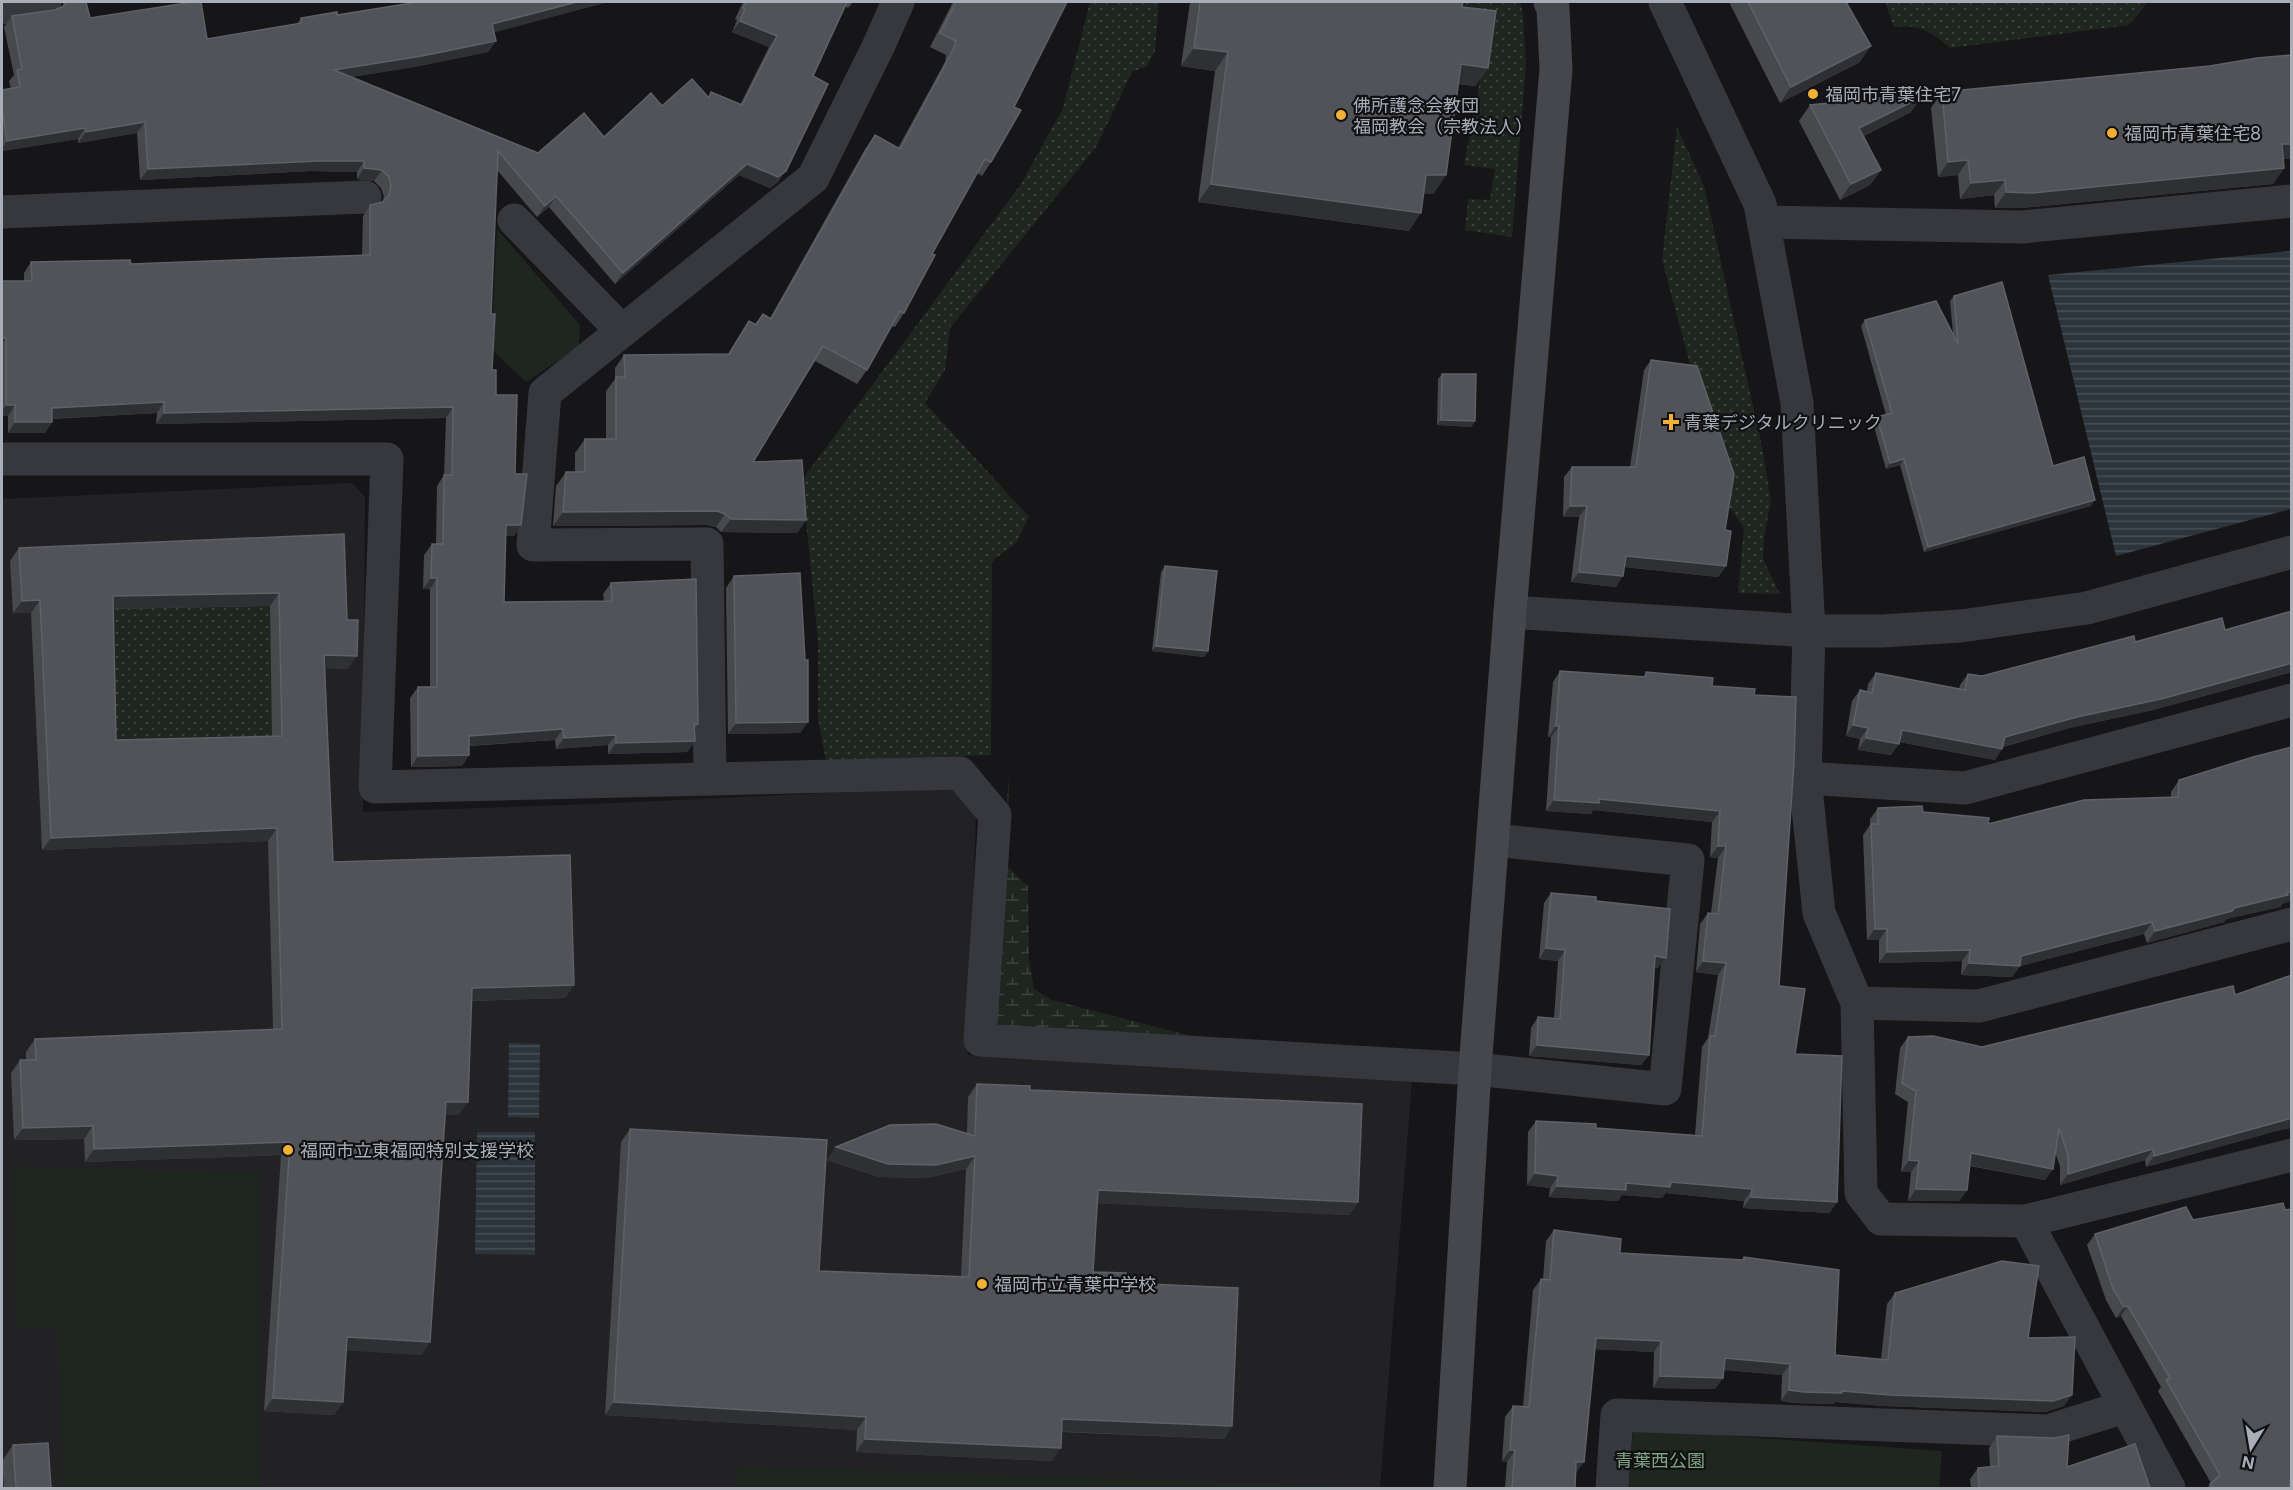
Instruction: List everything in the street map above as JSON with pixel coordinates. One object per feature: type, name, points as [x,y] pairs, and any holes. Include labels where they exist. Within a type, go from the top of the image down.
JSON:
[{"type":"street","points":[[2,8],[45,2]]},
{"type":"street","points":[[710,779],[708,544],[533,545],[545,393],[813,178],[898,2]]},
{"type":"street","points":[[1450,1488],[1475,1069],[1510,612],[1556,69],[1553,8],[1550,2]]},
{"type":"street","points":[[1665,2],[1760,204],[1797,403],[1809,631],[1805,778],[1819,913],[1857,1003],[1861,1193],[1881,1219],[2026,1221],[2292,1155]]},
{"type":"street","points":[[2,212],[365,197]]},
{"type":"street","points":[[1764,222],[2022,227],[2292,201]]},
{"type":"street","points":[[514,220],[622,332]]},
{"type":"street","points":[[2,459],[387,459],[375,787],[960,773],[994,815],[980,1040],[1475,1069],[1665,1089],[1688,860],[1494,840]]},
{"type":"street","points":[[1510,612],[1809,631],[1881,631],[1961,626],[2087,608],[2292,552]]},
{"type":"street","points":[[1805,778],[1965,788],[2292,700]]},
{"type":"street","points":[[1857,1003],[1979,1006],[2292,924]]},
{"type":"street","points":[[2026,1221],[2169,1488]]},
{"type":"street","points":[[1612,1488],[1617,1415],[2048,1431],[2124,1407]]},
{"type":"shaded area","points":[[2291,251],[2291,509],[2116,556],[2048,275]]},
{"type":"shaded area","points":[[352,483],[365,497],[363,812],[956,787],[976,816],[968,1055],[1412,1080],[1380,1488],[2,1488],[2,499]]},
{"type":"shaded area","points":[[509,1043],[540,1044],[539,1118],[508,1117]]},
{"type":"shaded area","points":[[477,1132],[535,1132],[535,1255],[475,1254]]},
{"type":"green space","points":[[1090,2],[1159,2],[1155,51],[1147,66],[1132,72],[1096,147],[950,328],[945,370],[925,403],[1029,517],[1016,543],[992,561],[991,755],[826,761],[818,718],[818,640],[802,480],[1021,184],[1063,108]]},
{"type":"green space","points":[[1463,2],[1520,2],[1523,15],[1526,64],[1512,237],[1465,230],[1468,199],[1490,200],[1495,169],[1464,165],[1492,16],[1466,11]]},
{"type":"green space","points":[[1885,2],[2148,2],[2129,25],[1950,48],[1924,30],[1894,27]]},
{"type":"green space","points":[[1677,127],[1704,186],[1762,447],[1771,501],[1764,537],[1763,559],[1780,594],[1738,593],[1744,528],[1728,505],[1662,260]]},
{"type":"green space","points":[[497,229],[580,325],[579,347],[526,382],[491,349]]},
{"type":"green space","points":[[270,606],[273,748],[107,752],[104,609]]},
{"type":"green space","points":[[1009,776],[1008,867],[1028,886],[1029,959],[1034,989],[1052,1000],[1191,1036],[989,1028]]},
{"type":"green space","points":[[13,1167],[261,1172],[260,1488],[64,1488],[57,1327],[16,1328]]},
{"type":"green space","name":"青葉西公園","points":[[1633,1429],[1942,1451],[1939,1488],[1629,1488]]},
{"type":"green space","points":[[737,1466],[1340,1486],[1340,1488],[736,1488]]},
{"type":"building","points":[[67,2],[86,2],[90,18],[201,2],[207,39],[302,23],[301,18],[337,12],[337,15],[418,2],[577,2],[492,24],[496,41],[334,70],[538,153],[584,113],[604,137],[651,93],[662,106],[692,79],[709,98],[711,92],[742,105],[777,36],[740,21],[746,2],[847,2],[813,76],[828,84],[786,171],[778,177],[747,164],[623,273],[556,196],[545,206],[498,151],[491,314],[495,314],[492,370],[496,370],[496,395],[517,395],[515,474],[527,474],[521,525],[506,525],[504,602],[612,601],[611,583],[696,579],[698,724],[694,724],[695,741],[616,743],[616,735],[564,738],[563,729],[469,736],[469,755],[418,756],[418,687],[437,687],[437,578],[431,578],[432,544],[443,544],[444,475],[452,475],[453,407],[164,413],[164,402],[52,408],[52,422],[15,422],[15,405],[6,405],[6,338],[2,338],[2,281],[32,281],[31,262],[130,260],[131,264],[370,255],[370,205],[383,202],[389,195],[391,186],[389,177],[382,170],[364,168],[364,161],[148,169],[145,122],[86,132],[85,128],[7,141],[2,90],[20,87],[17,70],[22,69],[12,16],[55,10]]},
{"type":"building","points":[[956,2],[1067,2],[1014,107],[1021,110],[991,162],[985,159],[932,254],[935,255],[904,313],[900,311],[867,370],[823,346],[753,462],[802,460],[806,520],[731,519],[717,511],[563,512],[566,472],[585,472],[585,439],[616,439],[616,377],[625,377],[624,355],[729,354],[749,321],[756,325],[763,314],[771,319],[875,135],[900,149],[954,48],[956,41],[940,33]]},
{"type":"building","name":"佛所護念会教団 福岡教会（宗教法人）","points":[[1200,2],[1463,2],[1462,7],[1496,11],[1488,68],[1461,64],[1446,175],[1426,175],[1421,213],[1211,184],[1228,52],[1194,48]]},
{"type":"building","points":[[1748,2],[1846,2],[1871,46],[1791,87]]},
{"type":"building","name":"福岡市青葉住宅8","points":[[2292,55],[2292,144],[2282,144],[2284,168],[2032,193],[2006,192],[2005,180],[1971,183],[1968,160],[1948,162],[1942,92],[2210,66]]},
{"type":"building","points":[[1921,94],[1922,97],[1859,128],[1881,170],[1851,184],[1810,105]]},
{"type":"building","points":[[2002,282],[2053,466],[2084,457],[2095,500],[1928,547],[1904,459],[1890,463],[1877,417],[1892,413],[1865,320],[1936,301],[1958,344],[1954,296]]},
{"type":"building","points":[[1651,360],[1697,366],[1734,474],[1725,530],[1731,531],[1726,566],[1626,556],[1623,576],[1579,572],[1587,506],[1570,506],[1572,467],[1636,467]]},
{"type":"building","points":[[1442,374],[1476,374],[1475,421],[1441,420]]},
{"type":"building","points":[[344,534],[347,620],[358,620],[357,656],[324,655],[333,862],[570,855],[574,985],[472,988],[468,1102],[446,1102],[430,1342],[347,1337],[343,1402],[273,1398],[290,1142],[94,1149],[93,1126],[23,1128],[20,1060],[36,1060],[35,1039],[282,1029],[277,828],[51,838],[40,600],[22,601],[19,548]],"holes":[[[279,593],[282,736],[116,740],[113,596]]]},
{"type":"building","points":[[1165,566],[1217,571],[1208,651],[1156,646]]},
{"type":"building","points":[[800,573],[805,660],[808,660],[808,722],[736,723],[734,576]]},
{"type":"building","points":[[2292,611],[2292,663],[2161,699],[2077,717],[2005,737],[2002,749],[1902,730],[1899,744],[1866,738],[1868,728],[1853,725],[1860,690],[1872,693],[1876,673],[1965,690],[1968,674],[1982,676],[2134,636],[2135,642],[2222,618],[2225,630]]},
{"type":"building","points":[[1560,671],[1646,677],[1646,672],[1713,678],[1712,686],[1755,689],[1754,695],[1796,697],[1794,762],[1779,986],[1805,989],[1795,1054],[1842,1056],[1837,1202],[1751,1197],[1752,1189],[1671,1182],[1670,1187],[1626,1183],[1626,1190],[1557,1186],[1558,1176],[1535,1173],[1536,1121],[1596,1124],[1596,1128],[1702,1136],[1710,1036],[1715,1036],[1726,963],[1703,961],[1708,913],[1718,914],[1726,846],[1718,846],[1720,811],[1599,799],[1599,803],[1554,800]]},
{"type":"building","points":[[2292,747],[2292,892],[2287,893],[2288,895],[2155,931],[2152,922],[2021,956],[2020,966],[1969,963],[1970,950],[1887,952],[1887,929],[1875,929],[1871,824],[1878,824],[1878,808],[1922,806],[1923,812],[1989,818],[1988,824],[2084,800],[2178,797],[2179,780]]},
{"type":"building","points":[[1551,893],[1596,897],[1596,901],[1670,909],[1666,958],[1655,956],[1649,1055],[1537,1045],[1538,1017],[1560,1019],[1565,950],[1546,948]]},
{"type":"building","points":[[2292,975],[2292,1118],[2154,1156],[2153,1149],[2068,1174],[2068,1155],[2059,1128],[2053,1169],[1971,1153],[1967,1190],[1916,1189],[1919,1161],[1909,1160],[1916,1091],[1902,1083],[1908,1037],[1933,1036],[1982,1047],[2233,986],[2235,995]]},
{"type":"building","points":[[977,1084],[1030,1086],[1030,1090],[1362,1104],[1358,1202],[1098,1190],[1093,1272],[1126,1273],[1125,1283],[1238,1288],[1232,1426],[1062,1419],[1061,1448],[865,1439],[866,1417],[614,1402],[630,1129],[827,1140],[819,1271],[969,1277],[975,1156],[936,1165],[888,1164],[836,1147],[890,1125],[936,1124],[975,1136]]},
{"type":"building","points":[[2283,1203],[2285,1210],[2292,1209],[2292,1488],[2214,1488],[2210,1484],[2220,1475],[2166,1380],[2170,1378],[2128,1306],[2124,1307],[2113,1289],[2095,1234],[2186,1207],[2193,1220]]},
{"type":"building","points":[[1554,1230],[1621,1239],[1620,1253],[1744,1260],[1744,1257],[1839,1270],[1835,1355],[1888,1360],[1895,1293],[2002,1261],[2039,1266],[2028,1338],[2075,1337],[2072,1395],[2053,1401],[1842,1391],[1842,1393],[1803,1392],[1789,1390],[1790,1364],[1725,1358],[1723,1378],[1660,1376],[1661,1341],[1596,1338],[1584,1462],[1576,1462],[1575,1488],[1512,1488],[1515,1450],[1510,1450],[1513,1406],[1529,1407],[1541,1279],[1550,1280]]},
{"type":"building","points":[[2069,1435],[2067,1467],[2135,1444],[2150,1488],[1979,1488],[1978,1468],[1999,1466],[1997,1436],[2055,1438]]},
{"type":"building","points":[[48,1443],[51,1488],[16,1488],[13,1445]]},
{"type":"place","name":"福岡市青葉住宅7","points":[[1813,94]]},
{"type":"place","name":"佛所護念会教団 福岡教会（宗教法人）","points":[[1341,115]]},
{"type":"place","name":"福岡市青葉住宅8","points":[[2112,133]]},
{"type":"place","name":"青葉デジタルクリニック","points":[[1671,422]]},
{"type":"place","name":"福岡市立東福岡特別支援学校","points":[[288,1150]]},
{"type":"place","name":"福岡市立青葉中学校","points":[[982,1284]]}]
